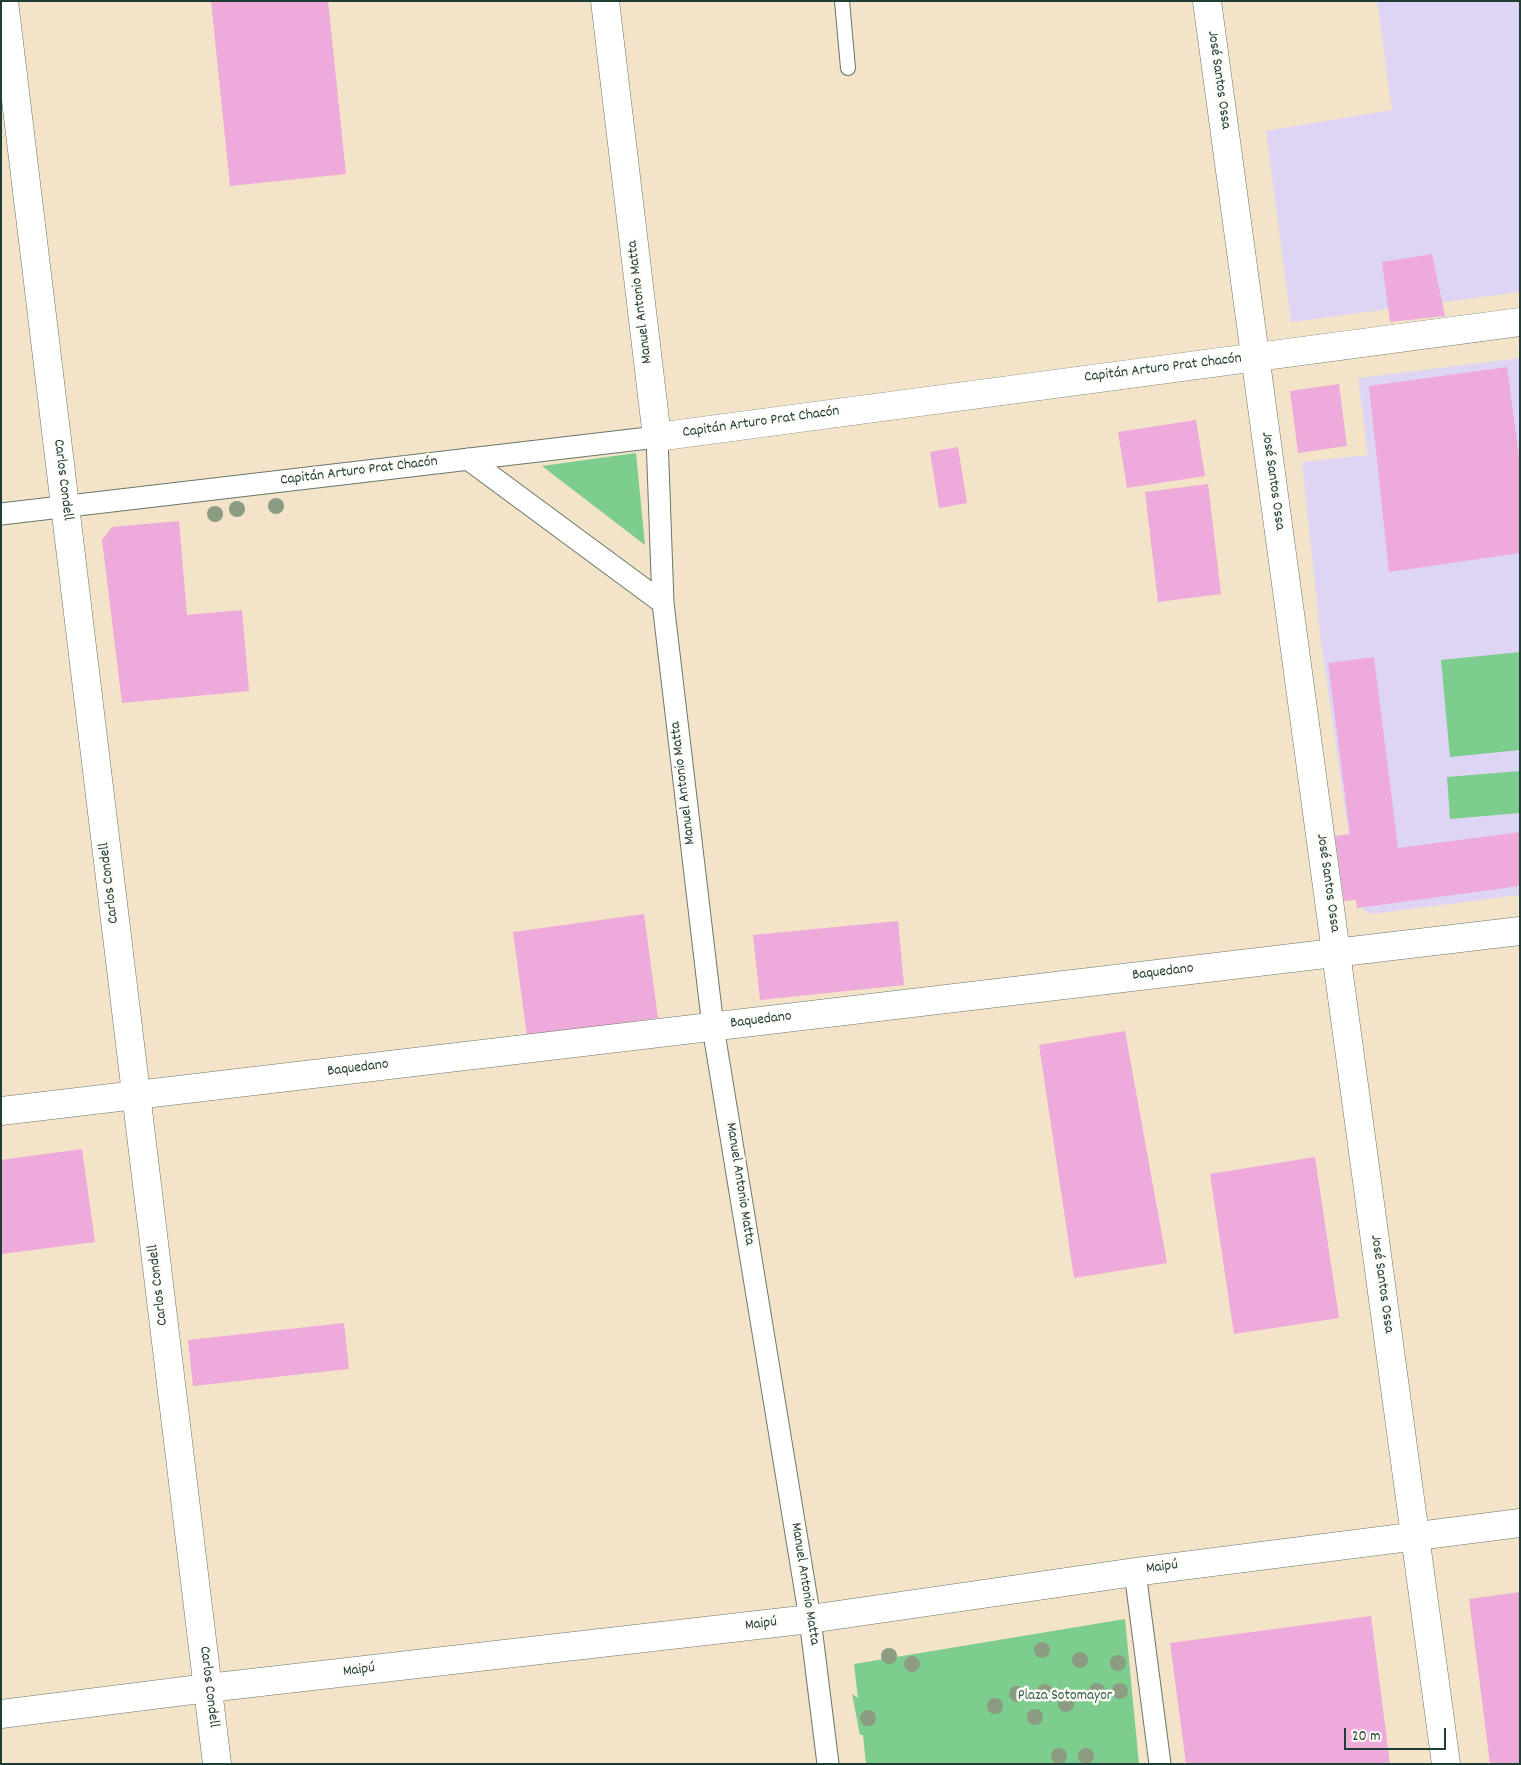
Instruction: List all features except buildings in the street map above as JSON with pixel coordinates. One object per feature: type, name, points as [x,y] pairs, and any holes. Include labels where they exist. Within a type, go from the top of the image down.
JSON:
[{"type":"street","name":"Carlos Condell","points":[[4,1],[217,1764]]},
{"type":"street","name":"Manuel Antonio Matta","points":[[605,1],[657,437],[663,603],[713,1027],[810,1619],[828,1764]]},
{"type":"street","name":"José Santos Ossa","points":[[1207,1],[1446,1764]]},
{"type":"street","name":"Capitán Arturo Prat Chacón","points":[[1,514],[657,437],[1520,322]]},
{"type":"street","points":[[468,459],[663,603]]},
{"type":"street","name":"Baquedano","points":[[1,1111],[1520,931]]},
{"type":"street","name":"Maipú","points":[[1,1714],[208,1688],[810,1619],[1135,1572],[1520,1523]]},
{"type":"street","points":[[1135,1572],[1160,1764]]},
{"type":"lane","points":[[842,1],[848,68]]},
{"type":"shaded area","points":[[1377,1],[1520,1],[1520,292],[1291,322],[1266,131],[1392,110]]},
{"type":"shaded area","points":[[1520,358],[1520,895],[1371,914],[1361,908],[1357,899],[1321,641],[1302,462],[1368,455],[1358,378]]},
{"type":"green space","points":[[636,453],[645,545],[542,466]]},
{"type":"green space","points":[[1520,652],[1520,750],[1450,757],[1441,660]]},
{"type":"green space","points":[[1520,771],[1520,813],[1450,819],[1447,777]]},
{"type":"green space","name":"Plaza Sotomayor","points":[[1125,1619],[1139,1764],[866,1764],[863,1735],[860,1735],[852,1694],[858,1698],[854,1664]]}]
